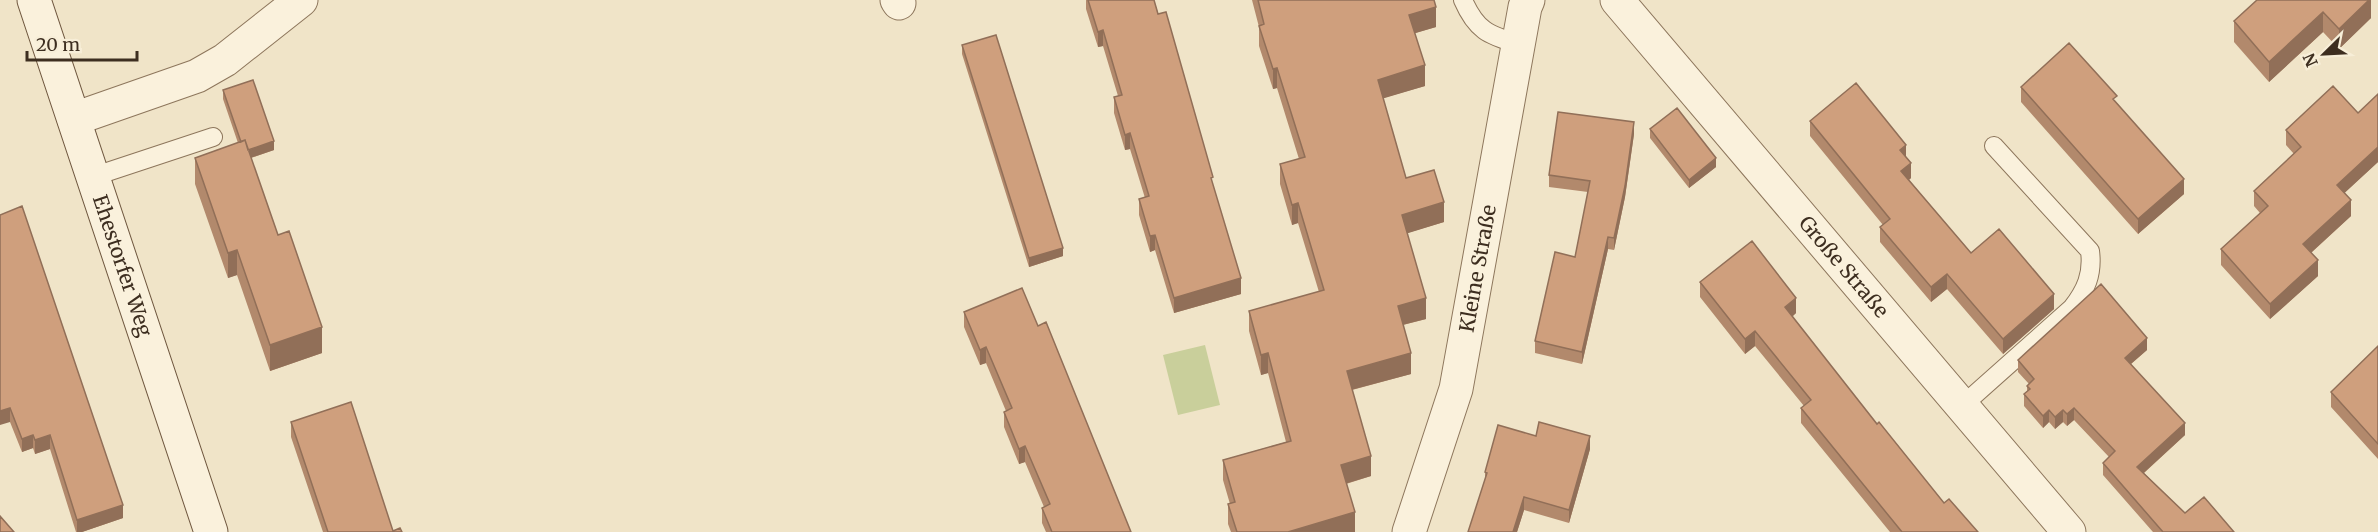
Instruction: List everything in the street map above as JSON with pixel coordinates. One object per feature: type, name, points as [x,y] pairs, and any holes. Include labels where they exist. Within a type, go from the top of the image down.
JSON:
[{"type":"street","name":"Ehestorfer Weg","points":[[34,0],[211,532]]},
{"type":"street","points":[[74,119],[197,76],[225,60],[301,0]]},
{"type":"street","name":"Kleine Straße","points":[[1409,532],[1456,389],[1518,44],[1528,0]]},
{"type":"street","name":"Große Straße","points":[[1617,0],[2069,532]]},
{"type":"lane","points":[[1463,0],[1471,18],[1490,36],[1518,44]]},
{"type":"lane","points":[[92,177],[213,137]]},
{"type":"lane","points":[[1963,405],[2072,308],[2082,295],[2089,280],[2092,264],[2090,250],[1994,146]]},
{"type":"green space","points":[[1205,345],[1220,405],[1178,415],[1163,355]]},
{"type":"building","points":[[1088,0],[1154,0],[1158,14],[1166,12],[1241,278],[1174,298],[1155,235],[1150,236],[1139,199],[1149,196],[1130,133],[1125,135],[1114,97],[1122,95],[1103,30],[1098,32]]},
{"type":"building","points":[[1258,0],[1434,0],[1436,7],[1409,15],[1425,65],[1378,80],[1406,178],[1434,170],[1444,202],[1402,215],[1426,298],[1398,306],[1411,353],[1347,371],[1371,456],[1341,465],[1355,512],[1288,532],[1237,532],[1228,504],[1235,502],[1223,460],[1291,441],[1268,353],[1261,355],[1249,311],[1324,290],[1298,203],[1292,205],[1280,164],[1305,157],[1277,68],[1273,69],[1259,26],[1264,24]]},
{"type":"building","points":[[2257,0],[2369,0],[2339,29],[2323,12],[2269,62],[2234,21]]},
{"type":"building","points":[[996,35],[1063,248],[1029,258],[962,45]]},
{"type":"building","points":[[2069,43],[2117,96],[2113,99],[2184,179],[2138,219],[2021,87]]},
{"type":"building","points":[[253,80],[274,141],[248,150],[245,140],[241,142],[223,90]]},
{"type":"building","points":[[1856,83],[1906,145],[1900,150],[1911,163],[1901,171],[1971,253],[1999,229],[2054,294],[2003,339],[1947,274],[1931,287],[1880,227],[1890,219],[1810,121]]},
{"type":"building","points":[[2333,86],[2358,113],[2378,94],[2378,147],[2337,185],[2351,200],[2303,244],[2318,260],[2270,304],[2221,249],[2268,206],[2254,191],[2301,147],[2286,130]]},
{"type":"building","points":[[1677,108],[1716,158],[1689,180],[1650,129]]},
{"type":"building","points":[[1558,112],[1634,122],[1625,186],[1614,238],[1608,237],[1582,352],[1535,341],[1555,252],[1575,257],[1590,181],[1549,175]]},
{"type":"building","points":[[245,140],[278,235],[289,231],[322,327],[270,345],[237,250],[228,253],[195,158]]},
{"type":"building","points":[[22,206],[123,505],[77,520],[50,435],[35,440],[33,435],[22,439],[10,408],[0,411],[0,215]]},
{"type":"building","points":[[1752,241],[1796,298],[1785,307],[1877,424],[1879,422],[1944,503],[1949,499],[1978,532],[1902,532],[1801,408],[1811,400],[1755,331],[1745,339],[1700,282]]},
{"type":"building","points":[[2101,284],[2147,338],[2125,358],[2185,423],[2137,467],[2185,513],[2204,497],[2234,532],[2163,532],[2103,463],[2115,451],[2074,408],[2067,414],[2063,410],[2055,417],[2049,410],[2043,416],[2024,394],[2030,389],[2027,386],[2034,379],[2018,360]]},
{"type":"building","points":[[1022,288],[1038,326],[1046,322],[1131,532],[1052,532],[1042,508],[1050,504],[1025,446],[1019,449],[1004,412],[1012,408],[986,347],[980,350],[964,312]]},
{"type":"building","points":[[2378,346],[2378,444],[2331,392]]},
{"type":"building","points":[[351,402],[393,531],[400,528],[402,532],[328,532],[291,422]]},
{"type":"building","points":[[1539,422],[1590,436],[1569,510],[1524,497],[1513,532],[1468,532],[1487,473],[1485,472],[1498,425],[1536,436]]},
{"type":"building","points":[[0,516],[14,532],[0,532]]}]
